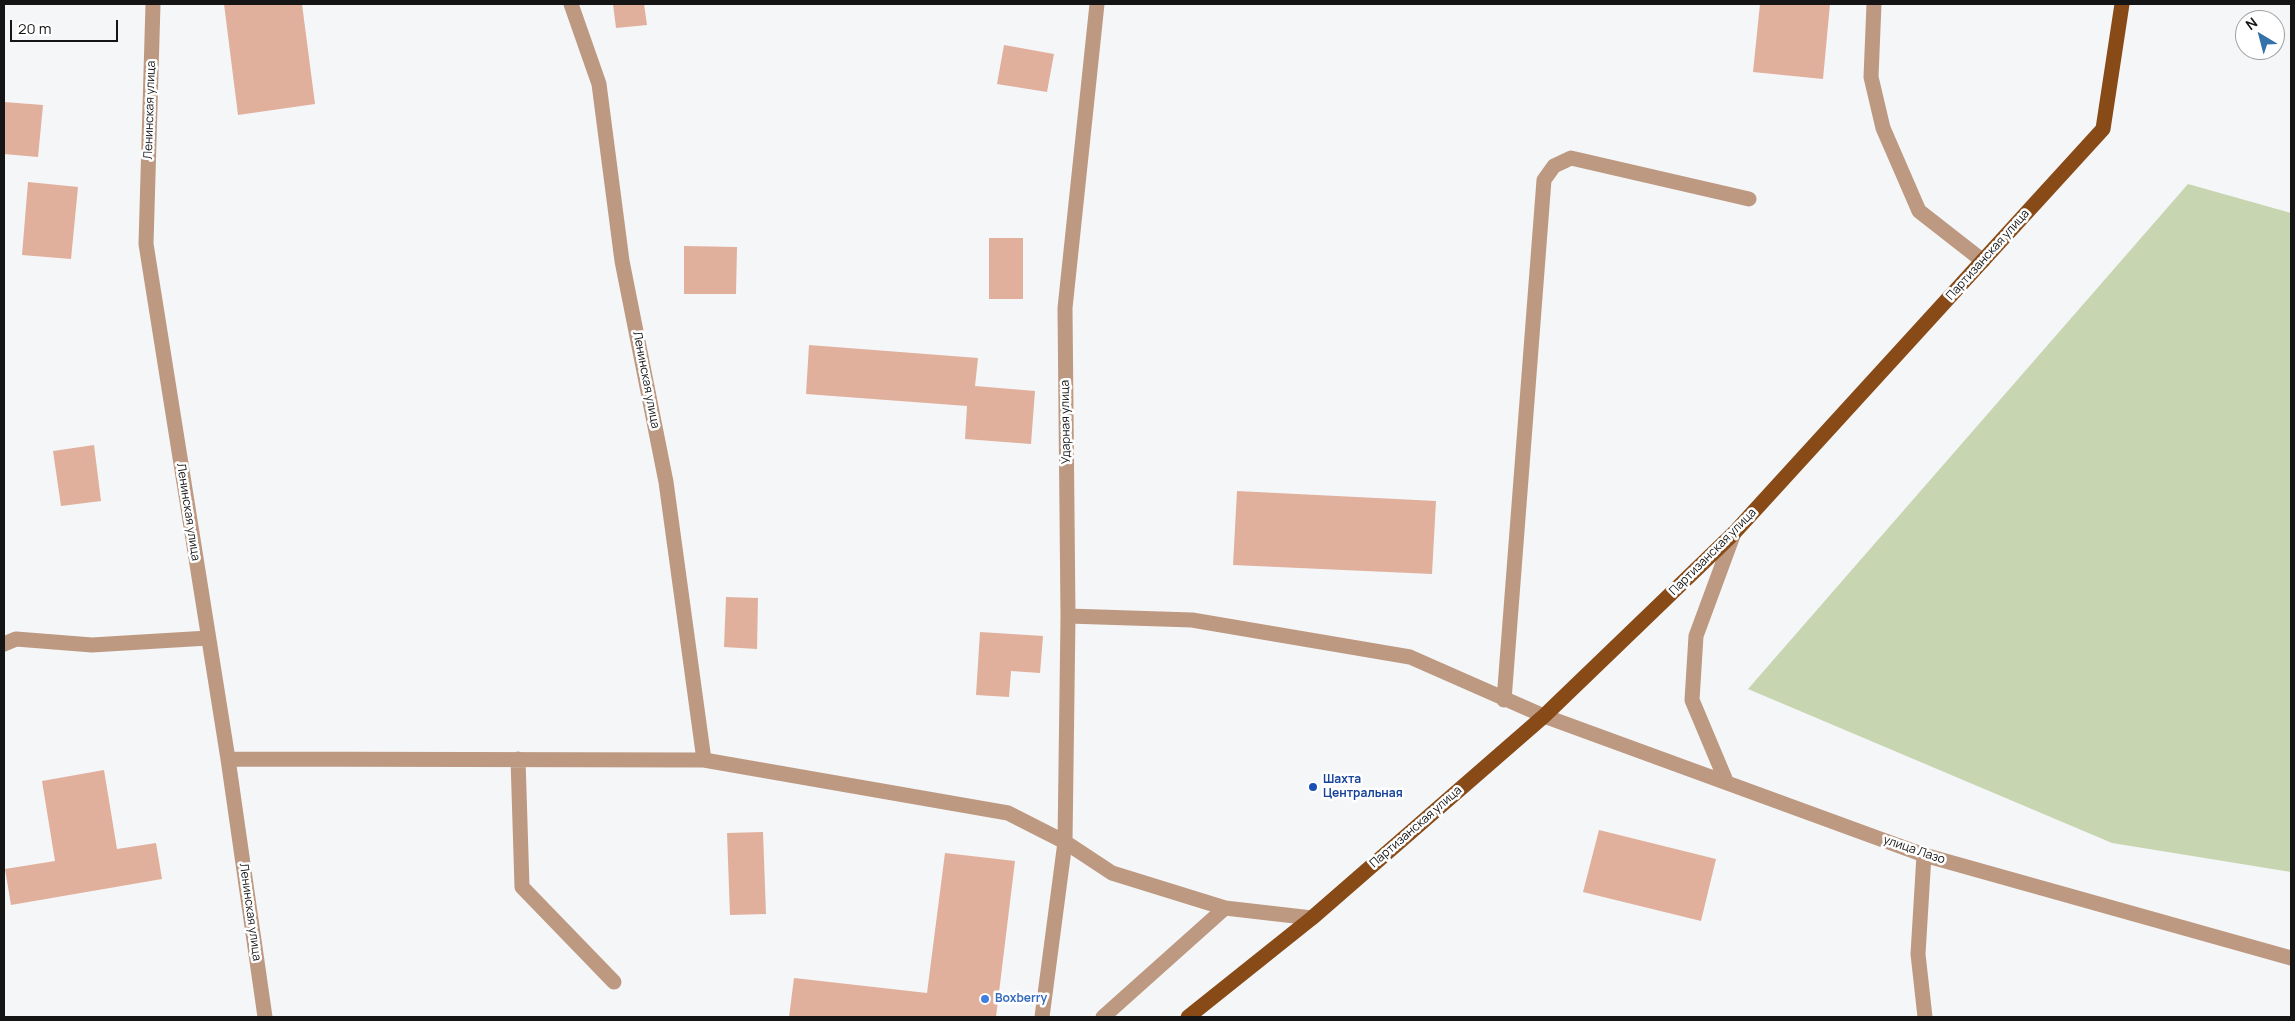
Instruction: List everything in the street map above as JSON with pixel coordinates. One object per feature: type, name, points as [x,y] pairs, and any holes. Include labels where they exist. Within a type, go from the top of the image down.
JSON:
[{"type":"main road","name":"Партизанская улица","points":[[1188,1017],[1312,918],[1544,716],[1734,533],[2104,129],[2122,4]]},
{"type":"street","name":"Ленинская улица","points":[[153,4],[146,244],[228,758],[265,1017]]},
{"type":"street","name":"Ленинская улица","points":[[571,4],[599,84],[622,261],[666,482],[704,760]]},
{"type":"street","name":"Ударная улица","points":[[1042,1017],[1065,842],[1068,616],[1065,308],[1098,4]]},
{"type":"street","points":[[1874,4],[1871,77],[1883,128],[1919,211],[1983,260]]},
{"type":"street","points":[[1504,700],[1544,180],[1554,166],[1571,158],[1749,200]]},
{"type":"street","points":[[1726,781],[1692,700],[1696,636],[1734,533]]},
{"type":"street","name":"улица Лазо","points":[[1068,616],[1192,620],[1410,657],[1544,716],[1924,855],[2291,958]]},
{"type":"street","points":[[4,644],[16,639],[92,645],[208,638]]},
{"type":"street","points":[[228,758],[704,760],[1008,813],[1065,842],[1112,873],[1225,908],[1312,918]]},
{"type":"street","points":[[518,759],[522,887],[614,982]]},
{"type":"street","points":[[1924,855],[1918,954],[1925,1017]]},
{"type":"street","points":[[1103,1017],[1225,908]]},
{"type":"green space","points":[[2188,184],[2291,213],[2291,872],[2112,843],[1748,689]]},
{"type":"building","points":[[224,4],[302,4],[315,104],[238,115]]},
{"type":"building","points":[[613,4],[644,4],[647,25],[616,28]]},
{"type":"building","points":[[1760,4],[1830,4],[1823,79],[1753,72]]},
{"type":"building","points":[[1004,45],[1054,54],[1047,92],[997,84]]},
{"type":"building","points":[[4,102],[43,105],[38,157],[4,154]]},
{"type":"building","points":[[28,182],[78,187],[71,259],[22,255]]},
{"type":"building","points":[[989,238],[1023,238],[1023,299],[989,299]]},
{"type":"building","points":[[684,246],[737,247],[736,294],[684,294]]},
{"type":"building","points":[[809,345],[978,358],[975,386],[1035,391],[1031,444],[965,439],[967,406],[806,394]]},
{"type":"building","points":[[94,445],[101,501],[61,506],[53,451]]},
{"type":"building","points":[[1237,491],[1436,501],[1432,574],[1233,565]]},
{"type":"building","points":[[726,597],[758,598],[757,649],[724,647]]},
{"type":"building","points":[[980,632],[1043,636],[1040,673],[1011,671],[1009,697],[976,695]]},
{"type":"building","points":[[104,770],[117,849],[156,843],[162,879],[11,905],[5,869],[55,861],[42,781]]},
{"type":"building","points":[[1599,830],[1716,859],[1701,921],[1583,892]]},
{"type":"building","points":[[763,832],[766,914],[730,915],[727,833]]},
{"type":"building","points":[[945,853],[1015,861],[996,1017],[789,1017],[794,978],[927,993]]},
{"type":"place","name":"Шахта Центральная","points":[[1313,787]]},
{"type":"place","name":"Boxberry","points":[[985,999]]}]
